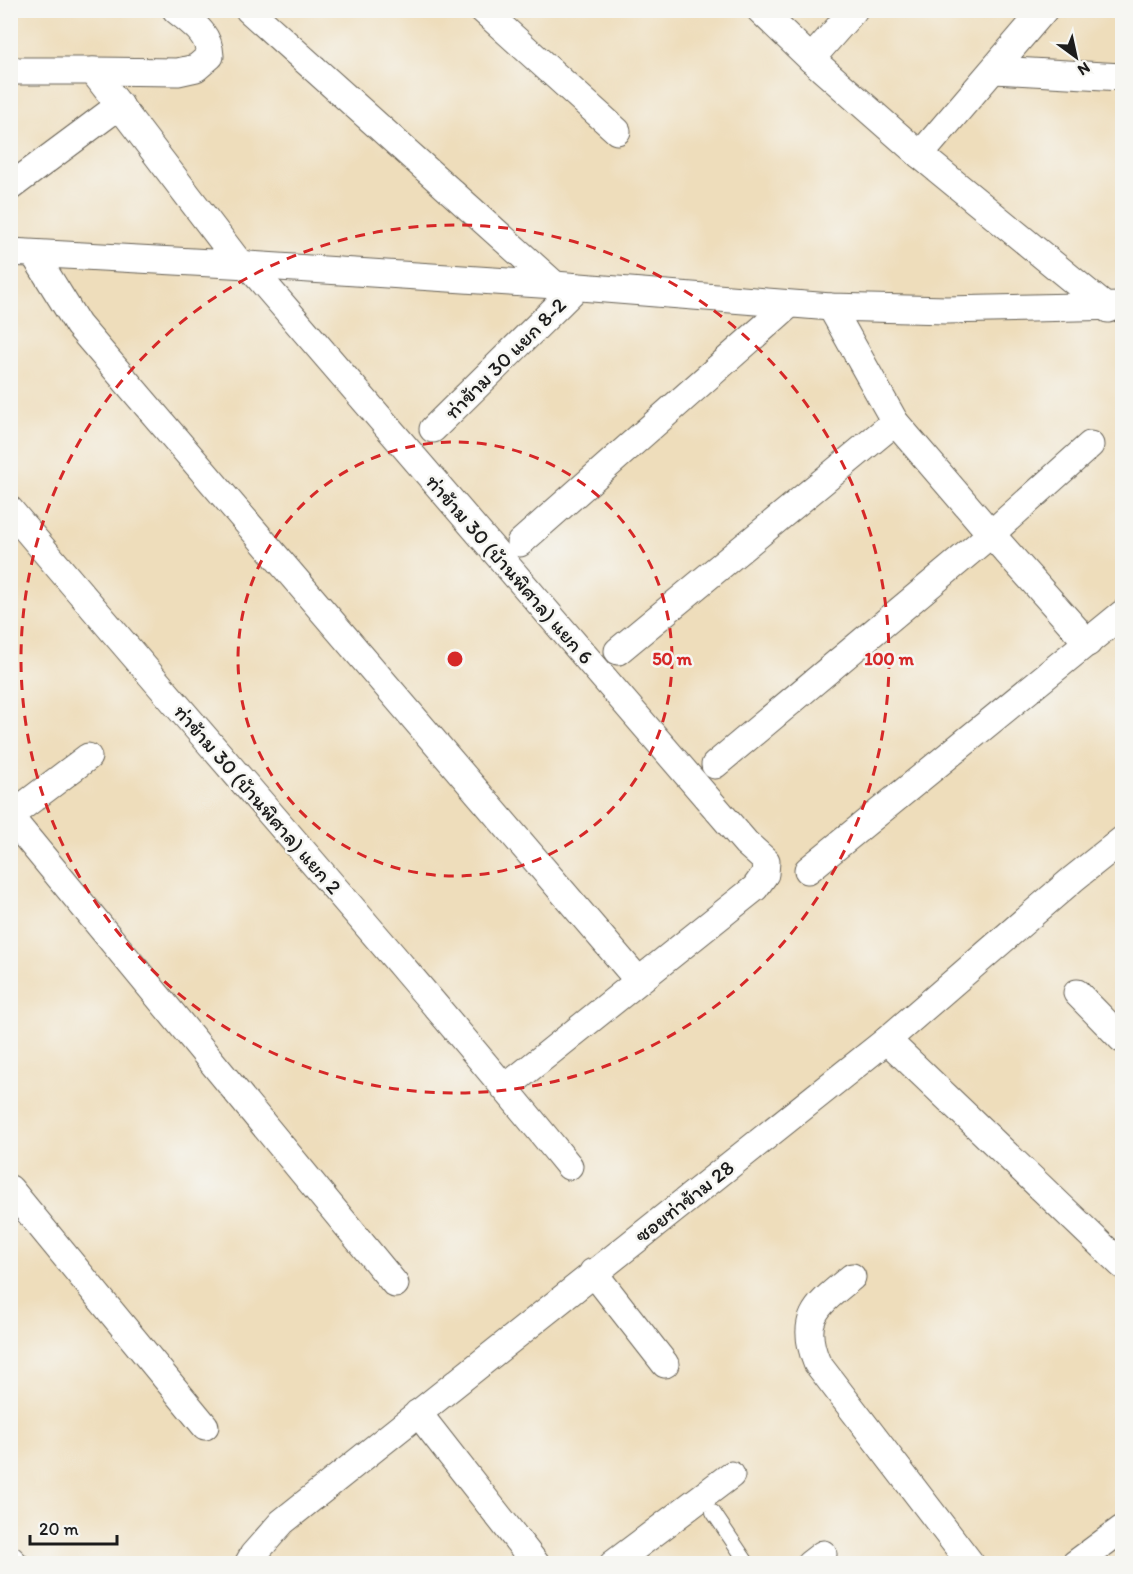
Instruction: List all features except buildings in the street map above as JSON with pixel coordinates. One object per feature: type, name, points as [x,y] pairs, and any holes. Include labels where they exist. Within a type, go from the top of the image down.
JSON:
[{"type":"street","points":[[10,71],[178,72],[196,68],[210,56],[209,43],[197,28],[176,10]]},
{"type":"street","points":[[249,10],[566,286]]},
{"type":"street","points":[[483,10],[617,131]]},
{"type":"street","points":[[760,10],[811,59],[920,155],[1116,311]]},
{"type":"street","points":[[811,59],[854,10]]},
{"type":"street","points":[[920,155],[1044,10]]},
{"type":"street","points":[[994,70],[1122,77]]},
{"type":"street","name":"ท่าข้าม 30 (บ้านพิศาล) แยก 6","points":[[93,71],[244,265],[746,843],[766,861],[765,874],[755,888],[638,980]]},
{"type":"street","points":[[10,187],[120,105]]},
{"type":"street","points":[[22,253],[566,286],[789,305],[946,310],[1116,311]]},
{"type":"street","points":[[22,253],[78,325],[638,980],[505,1088]]},
{"type":"street","name":"ท่าข้าม 30 แยก 8-2","points":[[433,429],[566,286]]},
{"type":"street","points":[[520,543],[789,305]]},
{"type":"street","points":[[831,307],[895,422],[1088,643]]},
{"type":"street","points":[[618,651],[895,422]]},
{"type":"street","points":[[715,765],[991,534],[1090,445]]},
{"type":"street","name":"ท่าข้าม 30 (บ้านพิศาล) แยก 2","points":[[10,510],[505,1088],[569,1166]]},
{"type":"street","points":[[808,870],[1122,614]]},
{"type":"street","points":[[88,757],[10,817],[395,1284]]},
{"type":"street","name":"ซอยท่าข้าม 28","points":[[248,1563],[282,1522],[887,1040],[1072,879],[1122,840]]},
{"type":"street","points":[[1077,993],[1122,1039]]},
{"type":"street","points":[[887,1040],[1122,1263]]},
{"type":"street","points":[[10,1189],[205,1426]]},
{"type":"street","points":[[593,1272],[665,1364]]},
{"type":"street","points":[[852,1277],[826,1298],[809,1323],[809,1344],[817,1363],[970,1563]]},
{"type":"street","points":[[418,1413],[525,1560]]},
{"type":"street","points":[[612,1563],[731,1475]]},
{"type":"street","points":[[1075,1563],[1122,1529]]},
{"type":"street","points":[[10,1559],[15,1563]]},
{"type":"lane","points":[[713,1512],[748,1563]]}]
